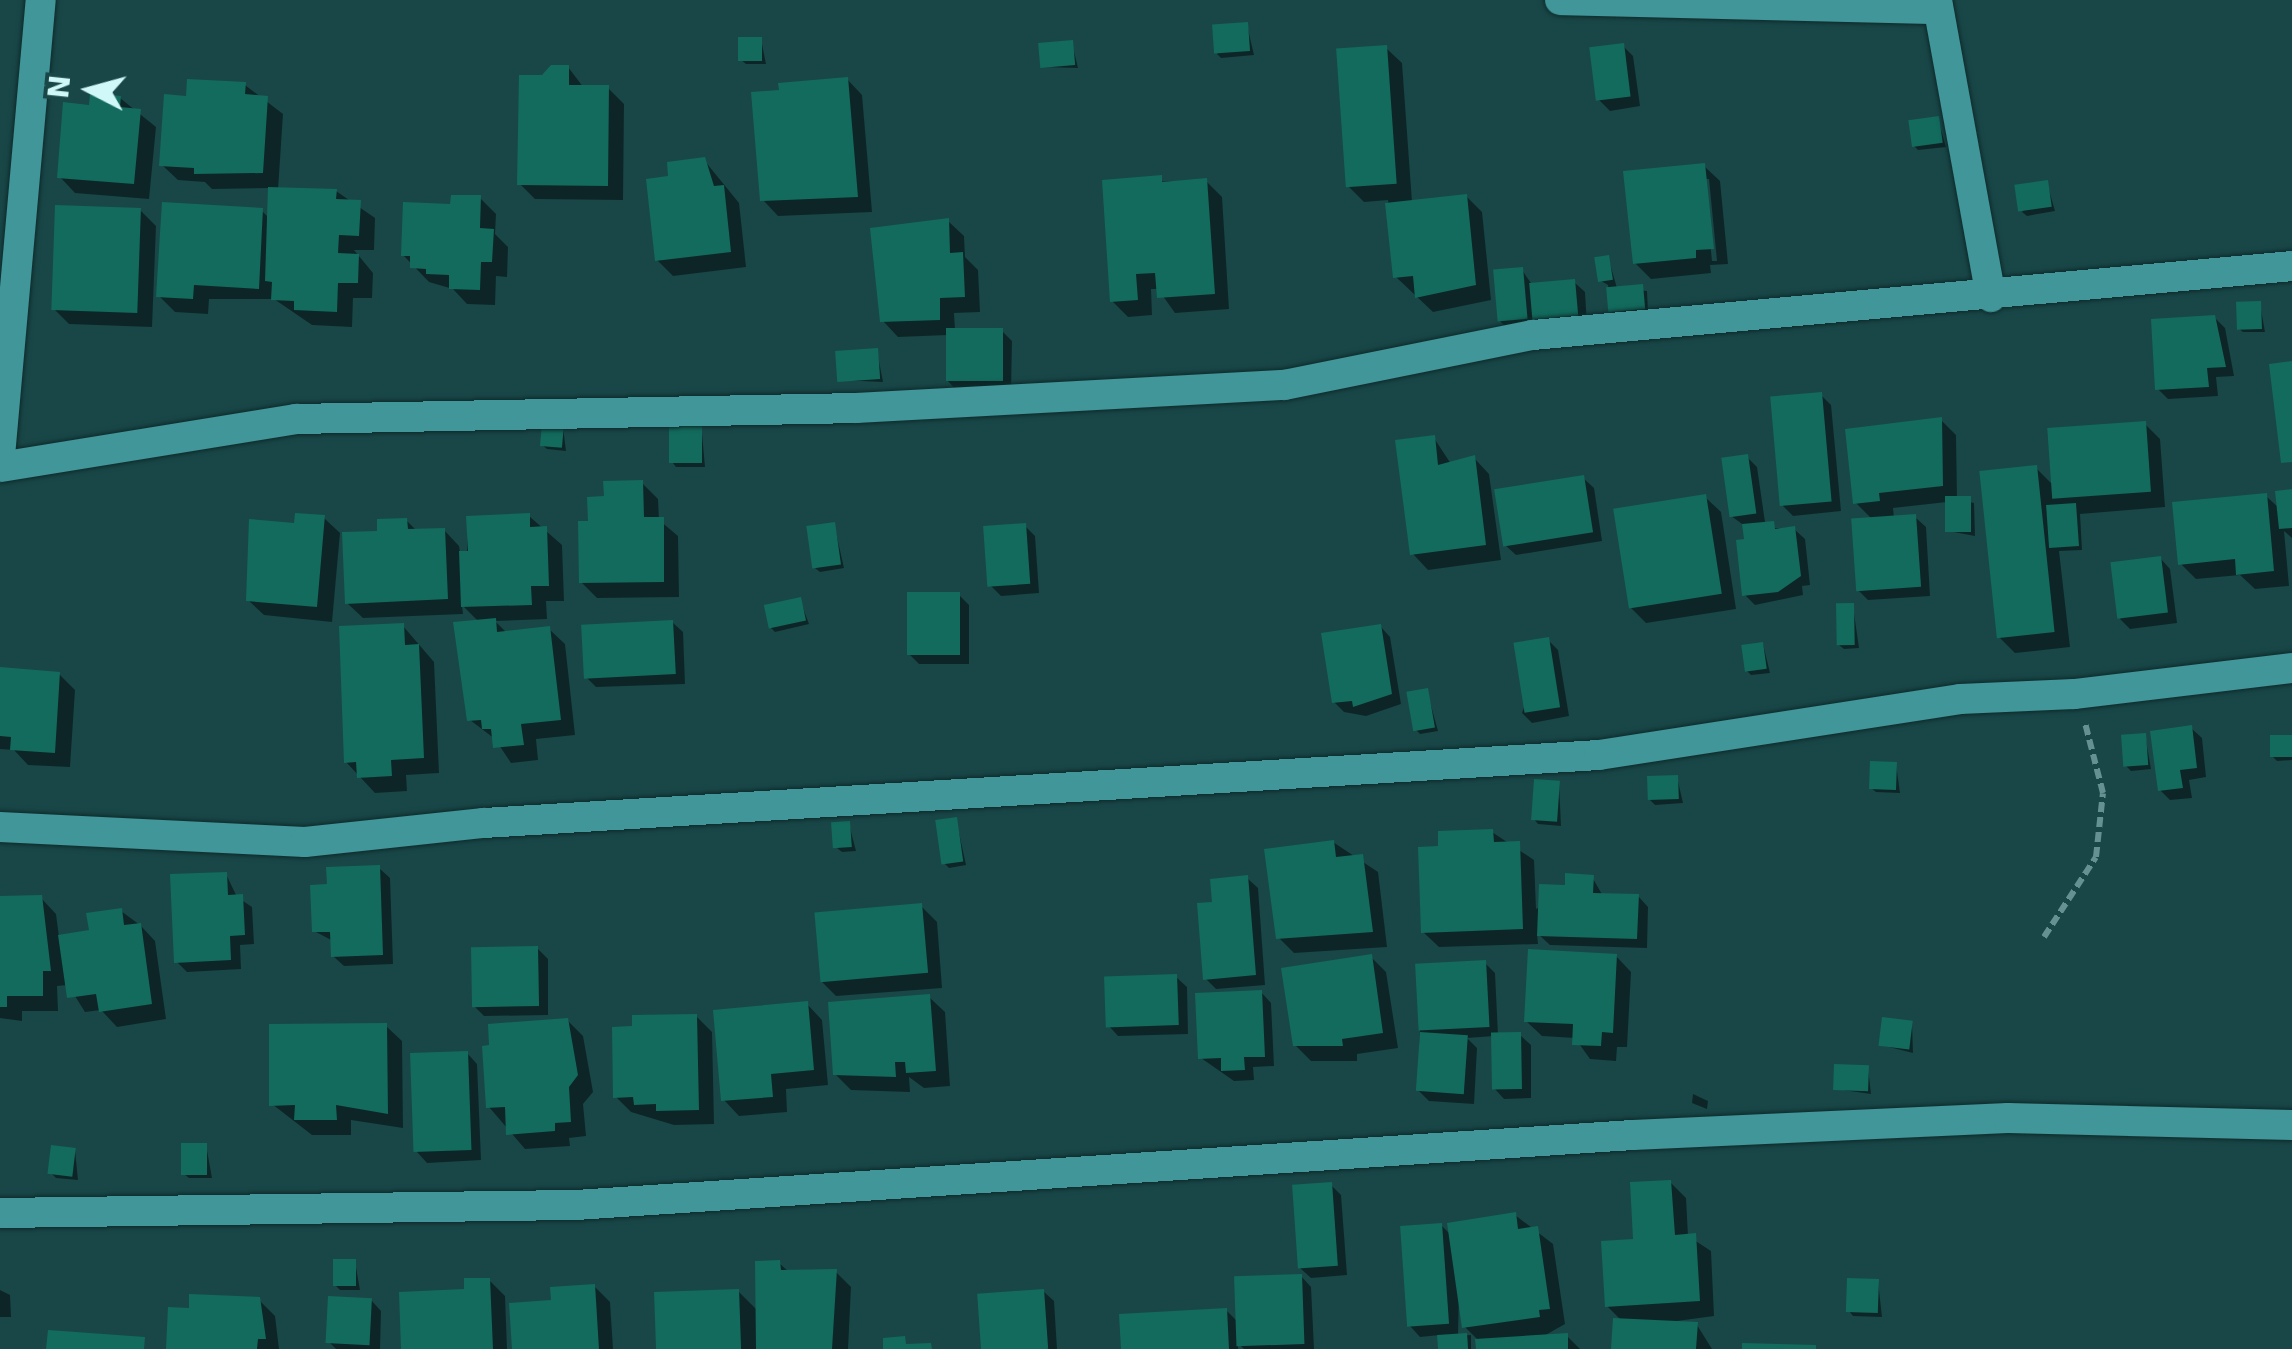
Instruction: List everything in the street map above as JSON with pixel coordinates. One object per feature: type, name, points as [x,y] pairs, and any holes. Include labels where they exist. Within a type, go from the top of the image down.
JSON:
[{"type":"street","points":[[0,456],[41,0]]},
{"type":"street","points":[[1560,0],[1937,4],[1991,296]]},
{"type":"street","points":[[0,467],[296,419],[858,408],[1284,385],[1532,335],[2292,266]]},
{"type":"street","points":[[0,827],[306,842],[484,823],[1600,755],[1960,698],[2074,694],[2292,668]]},
{"type":"street","points":[[0,1213],[576,1206],[1632,1134],[2008,1118],[2292,1125]]},
{"type":"path","points":[[2044,936],[2096,857],[2103,793],[2074,694]]},
{"type":"building","points":[[1248,22],[1250,51],[1214,53],[1212,25]]},
{"type":"building","points":[[738,37],[762,37],[762,61],[738,61]]},
{"type":"building","points":[[1073,40],[1075,65],[1040,68],[1038,43]]},
{"type":"building","points":[[1624,43],[1631,97],[1596,101],[1589,47]]},
{"type":"building","points":[[1387,45],[1397,184],[1346,187],[1336,49]]},
{"type":"building","points":[[551,65],[569,65],[569,85],[609,85],[608,186],[517,185],[519,75],[542,75]]},
{"type":"building","points":[[848,77],[858,197],[760,201],[751,92],[779,90],[778,83]]},
{"type":"building","points":[[187,79],[246,82],[245,94],[268,96],[263,173],[194,174],[194,168],[159,166],[164,94],[186,96]]},
{"type":"building","points":[[90,93],[121,96],[120,107],[141,109],[134,184],[57,178],[63,102],[89,105]]},
{"type":"building","points":[[1939,116],[1943,143],[1912,147],[1908,120]]},
{"type":"building","points":[[705,157],[714,186],[724,185],[731,252],[655,261],[646,179],[668,176],[667,162]]},
{"type":"building","points":[[1705,163],[1714,249],[1696,250],[1696,258],[1633,264],[1623,171]]},
{"type":"building","points":[[1162,175],[1162,182],[1207,178],[1215,294],[1157,298],[1155,273],[1136,274],[1138,300],[1110,302],[1102,180]]},
{"type":"building","points":[[2048,180],[2052,207],[2018,211],[2014,185]]},
{"type":"building","points":[[268,187],[337,189],[336,199],[361,200],[359,236],[339,235],[338,253],[359,254],[358,283],[338,283],[337,312],[294,310],[294,301],[271,300],[272,282],[265,281]]},
{"type":"building","points":[[1467,194],[1476,285],[1415,298],[1413,276],[1393,278],[1385,203]]},
{"type":"building","points":[[451,195],[481,195],[480,228],[494,229],[492,262],[481,262],[480,290],[449,289],[449,275],[426,274],[426,269],[410,268],[410,256],[401,256],[403,202],[450,204]]},
{"type":"building","points":[[162,202],[263,208],[259,289],[194,285],[193,299],[156,297]]},
{"type":"building","points":[[55,205],[141,208],[137,313],[51,310]]},
{"type":"building","points":[[949,218],[950,253],[963,252],[965,297],[940,298],[940,320],[880,322],[870,228]]},
{"type":"building","points":[[1609,255],[1613,280],[1598,282],[1594,257]]},
{"type":"building","points":[[1523,267],[1528,319],[1498,321],[1493,270]]},
{"type":"building","points":[[1575,279],[1578,316],[1532,320],[1529,283]]},
{"type":"building","points":[[1643,284],[1645,309],[1608,312],[1606,287]]},
{"type":"building","points":[[2261,301],[2262,329],[2237,330],[2236,302]]},
{"type":"building","points":[[2215,315],[2226,367],[2207,368],[2209,387],[2155,390],[2151,319]]},
{"type":"building","points":[[946,328],[1003,328],[1003,381],[946,381]]},
{"type":"building","points":[[878,348],[880,379],[837,382],[835,351]]},
{"type":"building","points":[[2292,361],[2292,462],[2281,463],[2269,364]]},
{"type":"building","points":[[1822,392],[1832,502],[1780,506],[1770,397]]},
{"type":"building","points":[[1942,417],[1943,486],[1879,493],[1880,501],[1853,504],[1845,429]]},
{"type":"building","points":[[669,419],[702,419],[702,463],[669,463]]},
{"type":"building","points":[[2146,421],[2151,492],[2052,499],[2047,428]]},
{"type":"building","points":[[542,423],[564,425],[562,448],[540,446]]},
{"type":"building","points":[[1435,435],[1438,465],[1475,455],[1486,545],[1410,555],[1395,440]]},
{"type":"building","points":[[1748,454],[1756,513],[1730,517],[1721,458]]},
{"type":"building","points":[[2037,465],[2055,632],[1997,638],[1979,471]]},
{"type":"building","points":[[1584,475],[1593,532],[1503,547],[1494,489]]},
{"type":"building","points":[[643,480],[644,517],[664,517],[664,582],[579,583],[578,521],[588,521],[587,497],[604,496],[603,481]]},
{"type":"building","points":[[2292,489],[2292,528],[2279,529],[2275,491]]},
{"type":"building","points":[[2267,493],[2274,571],[2236,575],[2235,559],[2178,565],[2172,502]]},
{"type":"building","points":[[1706,494],[1722,594],[1629,608],[1613,509]]},
{"type":"building","points":[[1945,496],[1971,496],[1971,532],[1945,532]]},
{"type":"building","points":[[2076,503],[2079,546],[2049,548],[2046,505]]},
{"type":"building","points":[[295,513],[325,515],[317,607],[246,601],[249,519],[294,523]]},
{"type":"building","points":[[530,513],[530,527],[547,526],[549,586],[531,586],[532,605],[461,607],[459,551],[468,551],[466,516]]},
{"type":"building","points":[[1916,514],[1921,587],[1856,591],[1851,519]]},
{"type":"building","points":[[407,518],[408,529],[445,528],[448,599],[345,604],[342,532],[377,531],[377,519]]},
{"type":"building","points":[[1774,521],[1775,529],[1795,526],[1801,576],[1778,592],[1742,596],[1736,540],[1744,539],[1742,524]]},
{"type":"building","points":[[835,522],[841,565],[812,569],[806,526]]},
{"type":"building","points":[[1026,523],[1030,584],[987,587],[983,526]]},
{"type":"building","points":[[2161,556],[2168,613],[2117,619],[2110,562]]},
{"type":"building","points":[[907,592],[960,592],[960,655],[907,655]]},
{"type":"building","points":[[801,597],[806,620],[769,628],[764,605]]},
{"type":"building","points":[[1836,603],[1854,603],[1855,645],[1837,645]]},
{"type":"building","points":[[496,618],[497,632],[550,626],[561,720],[521,724],[524,745],[493,748],[491,729],[482,729],[481,720],[467,721],[453,622]]},
{"type":"building","points":[[673,620],[676,674],[584,679],[581,625]]},
{"type":"building","points":[[404,623],[405,645],[419,644],[424,758],[391,760],[392,776],[357,778],[356,762],[344,763],[339,626]]},
{"type":"building","points":[[1381,624],[1392,694],[1353,707],[1352,701],[1332,703],[1321,633]]},
{"type":"building","points":[[1549,637],[1560,707],[1525,713],[1513,643]]},
{"type":"building","points":[[1763,642],[1767,669],[1745,672],[1741,645]]},
{"type":"building","points":[[0,667],[60,672],[55,753],[10,750],[11,737],[0,736]]},
{"type":"building","points":[[1428,688],[1435,727],[1413,731],[1406,692]]},
{"type":"building","points":[[2192,725],[2197,768],[2180,770],[2183,788],[2158,791],[2150,731]]},
{"type":"building","points":[[2146,733],[2148,765],[2123,767],[2121,735]]},
{"type":"building","points":[[2270,735],[2292,735],[2292,757],[2270,757]]},
{"type":"building","points":[[1870,761],[1897,762],[1896,790],[1869,789]]},
{"type":"building","points":[[1678,775],[1679,799],[1648,800],[1647,776]]},
{"type":"building","points":[[1534,779],[1560,781],[1557,822],[1531,820]]},
{"type":"building","points":[[957,817],[963,862],[941,865],[935,820]]},
{"type":"building","points":[[850,821],[852,847],[833,848],[831,822]]},
{"type":"building","points":[[1493,829],[1494,842],[1520,841],[1523,929],[1421,933],[1418,847],[1438,846],[1438,831]]},
{"type":"building","points":[[1334,840],[1336,857],[1363,854],[1373,932],[1276,939],[1264,849]]},
{"type":"building","points":[[380,865],[383,955],[331,957],[330,932],[312,932],[310,885],[327,884],[326,867]]},
{"type":"building","points":[[227,872],[228,895],[243,894],[245,935],[230,936],[231,960],[174,963],[170,874]]},
{"type":"building","points":[[1565,873],[1594,875],[1593,893],[1639,894],[1637,939],[1537,936],[1539,884],[1565,885]]},
{"type":"building","points":[[1248,875],[1256,975],[1203,980],[1197,903],[1212,902],[1210,879]]},
{"type":"building","points":[[42,895],[51,971],[43,971],[43,996],[7,996],[7,1007],[0,1007],[0,896]]},
{"type":"building","points":[[922,903],[928,973],[821,982],[814,912]]},
{"type":"building","points":[[122,908],[124,925],[141,923],[152,1004],[99,1012],[96,994],[67,998],[58,935],[89,930],[86,913]]},
{"type":"building","points":[[538,946],[539,1006],[472,1007],[471,947]]},
{"type":"building","points":[[1528,949],[1617,954],[1613,1033],[1602,1032],[1601,1046],[1572,1045],[1573,1024],[1524,1022]]},
{"type":"building","points":[[1372,954],[1383,1033],[1342,1039],[1343,1046],[1293,1046],[1281,968]]},
{"type":"building","points":[[1486,960],[1490,1027],[1419,1031],[1415,964]]},
{"type":"building","points":[[1177,974],[1179,1025],[1106,1028],[1104,977]]},
{"type":"building","points":[[1262,990],[1265,1057],[1244,1057],[1245,1070],[1221,1071],[1221,1058],[1198,1059],[1195,993]]},
{"type":"building","points":[[930,994],[936,1071],[906,1073],[905,1062],[895,1062],[896,1077],[833,1075],[828,1002]]},
{"type":"building","points":[[808,1001],[814,1070],[771,1074],[773,1097],[721,1101],[713,1010]]},
{"type":"building","points":[[697,1014],[699,1110],[656,1111],[656,1104],[634,1105],[633,1097],[613,1098],[612,1027],[632,1026],[632,1015]]},
{"type":"building","points":[[1882,1017],[1913,1021],[1909,1050],[1878,1046]]},
{"type":"building","points":[[568,1018],[578,1075],[569,1087],[571,1122],[555,1123],[555,1131],[506,1135],[505,1107],[486,1108],[482,1046],[489,1045],[488,1024]]},
{"type":"building","points":[[387,1023],[388,1114],[336,1105],[337,1120],[294,1120],[295,1105],[269,1106],[269,1024]]},
{"type":"building","points":[[1420,1032],[1468,1035],[1464,1094],[1416,1091]]},
{"type":"building","points":[[1521,1032],[1522,1089],[1492,1090],[1491,1033]]},
{"type":"building","points":[[468,1051],[471,1150],[413,1152],[410,1053]]},
{"type":"building","points":[[1834,1064],[1869,1065],[1868,1091],[1833,1090]]},
{"type":"building","points":[[181,1143],[207,1143],[207,1175],[181,1175]]},
{"type":"building","points":[[51,1145],[76,1148],[72,1177],[47,1174]]},
{"type":"building","points":[[1671,1180],[1675,1235],[1696,1233],[1700,1301],[1605,1307],[1601,1241],[1633,1239],[1630,1182]]},
{"type":"building","points":[[1332,1182],[1338,1266],[1298,1269],[1292,1185]]},
{"type":"building","points":[[1516,1212],[1518,1229],[1538,1226],[1550,1309],[1539,1310],[1540,1317],[1462,1328],[1447,1223]]},
{"type":"building","points":[[1442,1223],[1449,1324],[1407,1327],[1400,1226]]},
{"type":"building","points":[[333,1259],[356,1259],[356,1286],[333,1286]]},
{"type":"building","points":[[780,1260],[781,1270],[837,1269],[832,1349],[756,1349],[755,1261]]},
{"type":"building","points":[[1302,1274],[1304,1344],[1236,1346],[1234,1276]]},
{"type":"building","points":[[464,1278],[490,1278],[493,1349],[401,1349],[399,1292],[464,1289]]},
{"type":"building","points":[[1847,1278],[1879,1279],[1878,1313],[1846,1312]]},
{"type":"building","points":[[595,1284],[599,1349],[512,1349],[509,1303],[551,1300],[550,1287]]},
{"type":"building","points":[[739,1289],[741,1349],[656,1349],[654,1292]]},
{"type":"building","points":[[1044,1289],[1048,1349],[981,1349],[977,1294]]},
{"type":"building","points":[[189,1294],[260,1297],[266,1339],[258,1339],[257,1349],[166,1349],[168,1307],[189,1308]]},
{"type":"building","points":[[328,1296],[372,1298],[369,1345],[326,1343]]},
{"type":"building","points":[[1227,1308],[1229,1349],[1121,1349],[1119,1314]]},
{"type":"building","points":[[1613,1318],[1698,1322],[1696,1349],[1611,1349]]},
{"type":"building","points":[[48,1330],[145,1337],[144,1349],[46,1349]]},
{"type":"building","points":[[1467,1333],[1468,1349],[1438,1349],[1437,1335]]},
{"type":"building","points":[[1568,1333],[1568,1349],[1476,1349],[1475,1339]]},
{"type":"building","points":[[905,1336],[906,1344],[931,1343],[932,1349],[883,1349],[883,1338]]},
{"type":"building","points":[[1742,1343],[1816,1345],[1816,1349],[1742,1349]]}]
